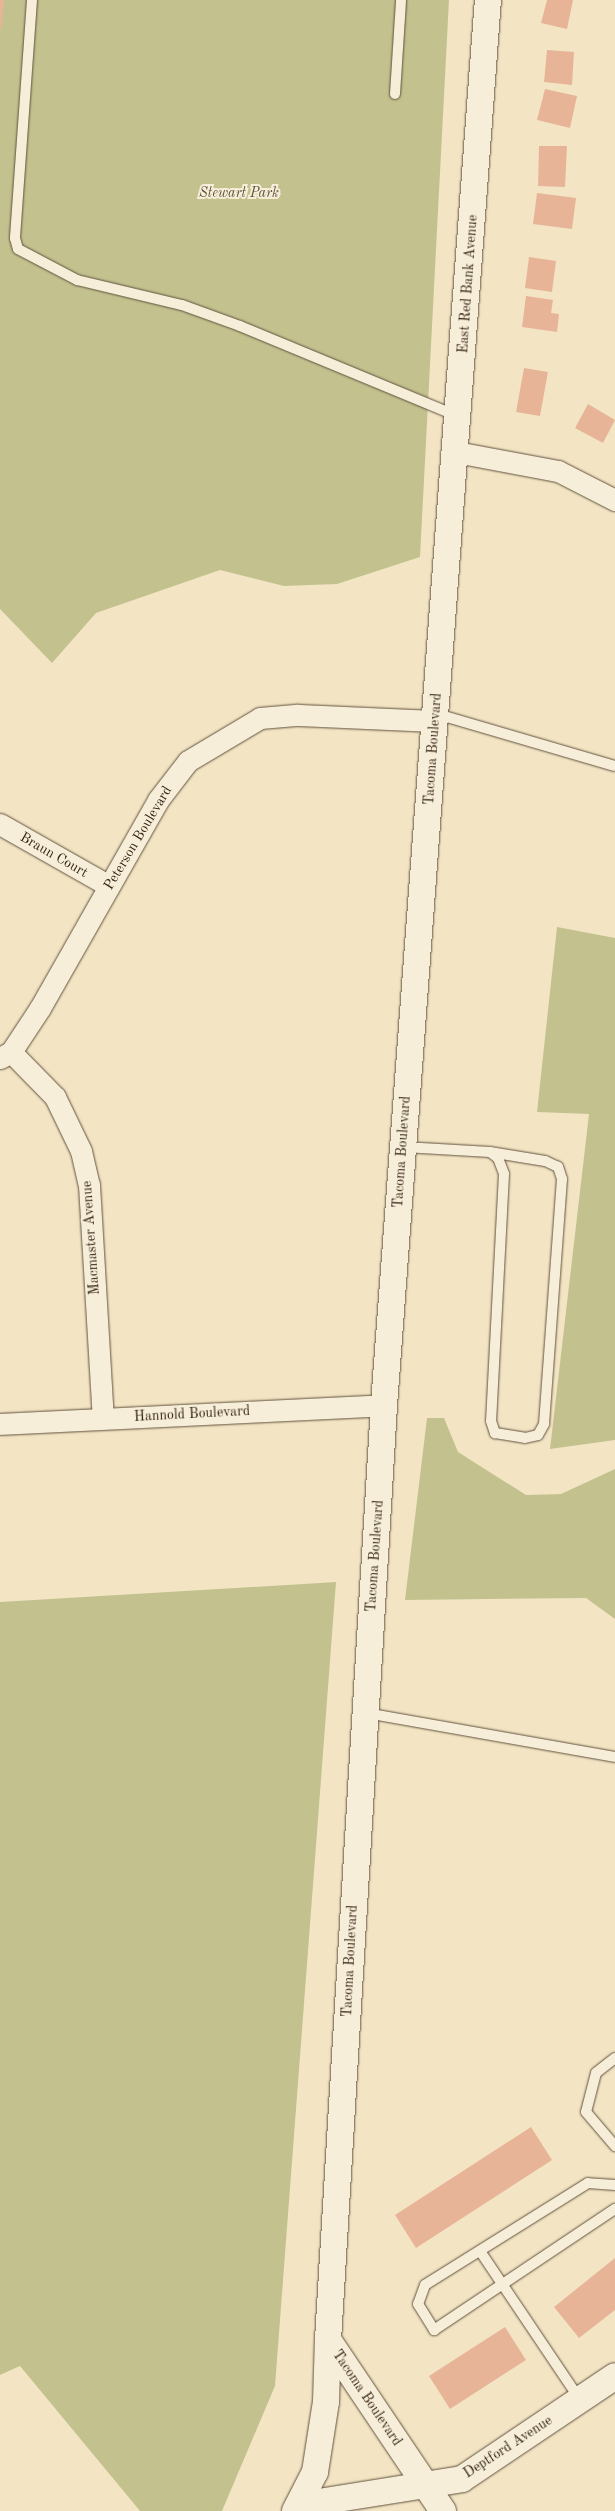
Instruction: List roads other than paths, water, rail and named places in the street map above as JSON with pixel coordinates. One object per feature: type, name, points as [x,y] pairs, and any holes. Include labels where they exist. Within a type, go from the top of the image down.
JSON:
[{"type":"street","name":"East Red Bank Avenue","points":[[447,568],[488,0]]},
{"type":"street","points":[[456,452],[558,471],[615,500]]},
{"type":"street","name":"Tacoma Boulevard","points":[[443,2511],[426,2483],[328,2340],[384,1405],[447,568]]},
{"type":"street","name":"Peterson Boulevard","points":[[5,1055],[71,958],[108,886],[158,800],[188,761],[260,718],[298,715],[435,717]]},
{"type":"street","name":"Braun Court","points":[[0,824],[108,886]]},
{"type":"street","name":"Macmaster Avenue","points":[[5,1055],[55,1096],[81,1151],[89,1185],[103,1418]]},
{"type":"street","name":"Hannold Boulevard","points":[[0,1424],[384,1405]]},
{"type":"street","name":"Deptford Avenue","points":[[297,2508],[315,2472],[322,2433],[328,2340]]},
{"type":"street","name":"Deptford Avenue","points":[[297,2508],[426,2483],[462,2479],[615,2376]]},
{"type":"lane","points":[[32,0],[14,238],[18,249],[77,280],[182,305],[240,326],[458,417]]},
{"type":"lane","points":[[395,94],[401,0]]},
{"type":"lane","points":[[435,717],[615,766]]},
{"type":"lane","points":[[403,1147],[490,1152],[545,1161],[558,1167],[562,1179],[544,1424],[538,1435],[525,1438],[495,1433],[491,1421],[504,1174],[490,1152]]},
{"type":"lane","points":[[365,1713],[615,1757]]},
{"type":"lane","points":[[615,2058],[596,2073],[586,2112],[615,2146]]},
{"type":"lane","points":[[615,2185],[588,2183],[425,2285],[418,2304],[434,2330],[504,2286],[615,2209]]},
{"type":"lane","points":[[480,2251],[580,2400]]},
{"type":"park label","name":"Stewart Park","points":[[239,193]]}]
